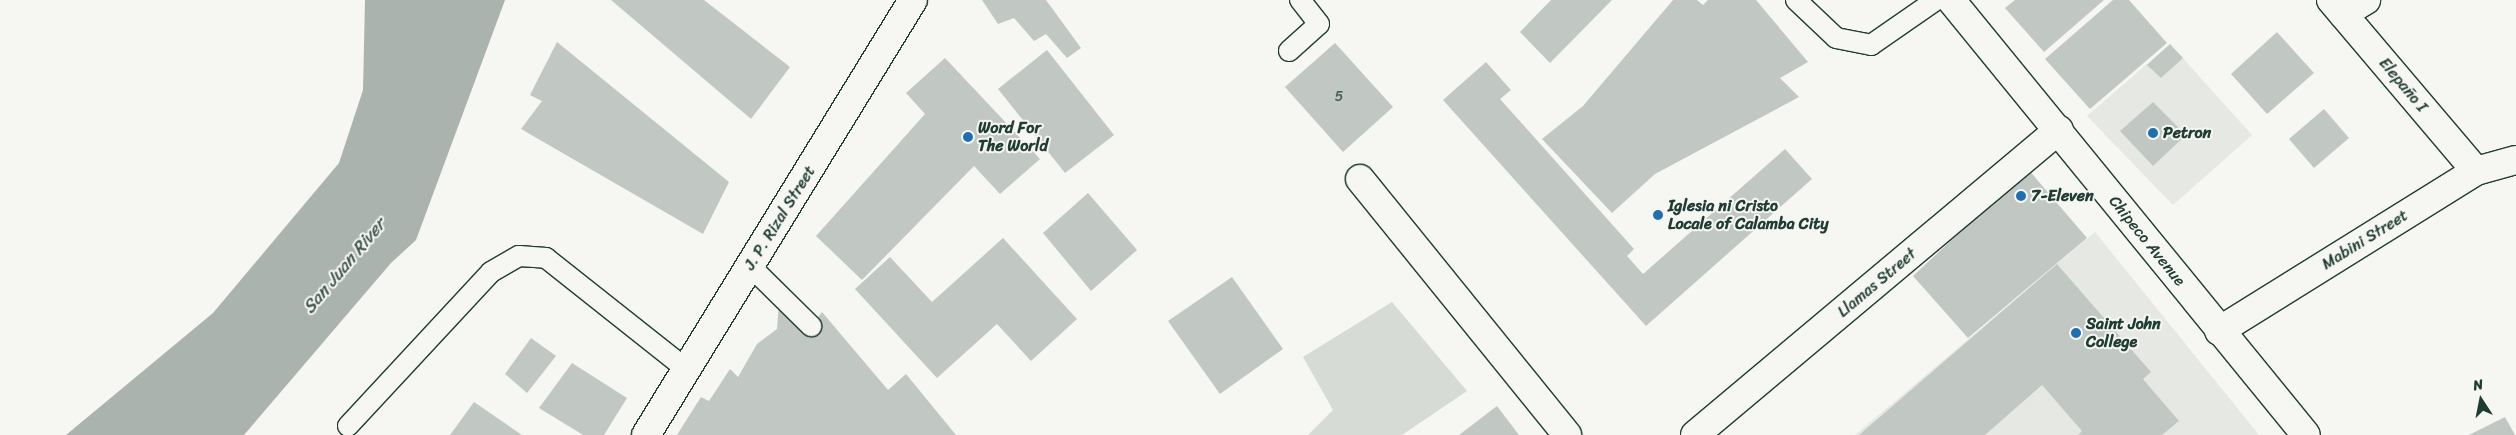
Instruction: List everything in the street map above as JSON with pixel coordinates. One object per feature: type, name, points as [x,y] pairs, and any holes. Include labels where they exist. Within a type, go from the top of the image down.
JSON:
[{"type":"street","name":"J. P. Rizal Street","points":[[646,435],[913,0]]},
{"type":"street","name":"Chipeco Avenue","points":[[1951,0],[2060,130],[2219,331],[2306,435]]},
{"type":"street","points":[[2337,7],[2366,0]]},
{"type":"street","name":"Elepaño I","points":[[2337,7],[2476,171]]},
{"type":"street","name":"Llamas Street","points":[[1694,435],[2060,130]]},
{"type":"street","name":"Mabini Street","points":[[2219,331],[2476,171],[2516,160]]},
{"type":"street","points":[[1360,179],[1567,435]]},
{"type":"lane","points":[[1289,51],[1319,24],[1300,0]]},
{"type":"lane","points":[[1796,0],[1836,38],[1871,45],[1936,0]]},
{"type":"lane","points":[[348,426],[491,272],[519,256],[546,258],[686,368]]},
{"type":"lane","points":[[750,266],[811,326]]},
{"type":"shaded area","points":[[2170,44],[2252,135],[2173,205],[2087,116]]},
{"type":"shaded area","name":"Saint John College","points":[[2095,232],[2259,435],[1855,435]]},
{"type":"shaded area","points":[[1392,302],[1467,391],[1402,435],[1308,435],[1333,410],[1303,357]]},
{"type":"water","name":"San Juan River","points":[[365,0],[505,0],[416,240],[391,263],[244,435],[66,435],[213,313],[339,163],[363,90]]},
{"type":"building","points":[[611,0],[704,0],[790,67],[751,119]]},
{"type":"building","points":[[982,0],[1046,0],[1081,48],[1067,58],[1046,34],[1034,41],[1014,18],[998,24]]},
{"type":"building","points":[[1551,0],[1612,0],[1550,63],[1520,32]]},
{"type":"building","points":[[1673,0],[1697,0],[1703,5],[1708,0],[1756,0],[1808,62],[1780,78],[1799,97],[1655,174],[1612,213],[1542,139],[1583,106]]},
{"type":"building","points":[[2015,0],[2104,0],[2044,52],[2005,8]]},
{"type":"building","points":[[2113,0],[2129,0],[2167,43],[2090,109],[2045,59]]},
{"type":"building","points":[[2277,32],[2314,73],[2267,114],[2231,74]]},
{"type":"building","points":[[557,42],[729,182],[703,234],[521,129],[542,101],[530,95]]},
{"type":"building","points":[[1335,43],[1393,107],[1343,152],[1285,87]]},
{"type":"building","points":[[2170,44],[2183,58],[2161,78],[2147,65]]},
{"type":"building","points":[[1047,50],[1114,135],[1065,173],[998,89]]},
{"type":"building","points":[[945,58],[1040,159],[1000,194],[974,166],[862,280],[816,236],[925,114],[906,93]]},
{"type":"building","points":[[1486,62],[1511,90],[1500,99],[1634,249],[1627,256],[1643,274],[1785,149],[1812,179],[1646,326],[1443,100]]},
{"type":"building","name":"Petron","points":[[2153,102],[2186,135],[2153,166],[2120,131]]},
{"type":"building","points":[[2324,109],[2349,138],[2314,168],[2289,139]]},
{"type":"building","points":[[2028,169],[2087,238],[1968,338],[1913,276]]},
{"type":"building","points":[[1088,193],[1137,250],[1091,291],[1043,233]]},
{"type":"building","points":[[1003,238],[1077,319],[1031,361],[997,324],[937,378],[855,289],[890,257],[932,302]]},
{"type":"building","name":"Saint John College","points":[[2057,264],[2151,372],[2143,379],[2179,421],[2162,435],[2078,435],[2082,431],[2042,385],[1985,435],[1859,435]]},
{"type":"building","points":[[1232,277],[1283,349],[1220,394],[1168,321]]},
{"type":"building","points":[[779,301],[810,327],[822,312],[888,390],[906,374],[956,435],[677,435],[701,397],[709,401],[730,369],[738,377],[757,344],[777,329]]},
{"type":"building","points":[[531,338],[556,356],[527,393],[505,374]]},
{"type":"building","points":[[572,363],[627,398],[604,435],[583,435],[539,408]]},
{"type":"building","points":[[474,402],[522,435],[450,435]]},
{"type":"building","points":[[1497,406],[1519,435],[1459,435]]},
{"type":"building","points":[[2505,417],[2515,435],[2469,435]]},
{"type":"place","name":"Petron","points":[[2153,133]]},
{"type":"place","name":"Word For The World","points":[[968,137]]},
{"type":"place","name":"7-Eleven","points":[[2021,196]]},
{"type":"place","name":"Iglesia ni Cristo Locale of Calamba City","points":[[1658,215]]},
{"type":"place","name":"Saint John College","points":[[2076,333]]}]
